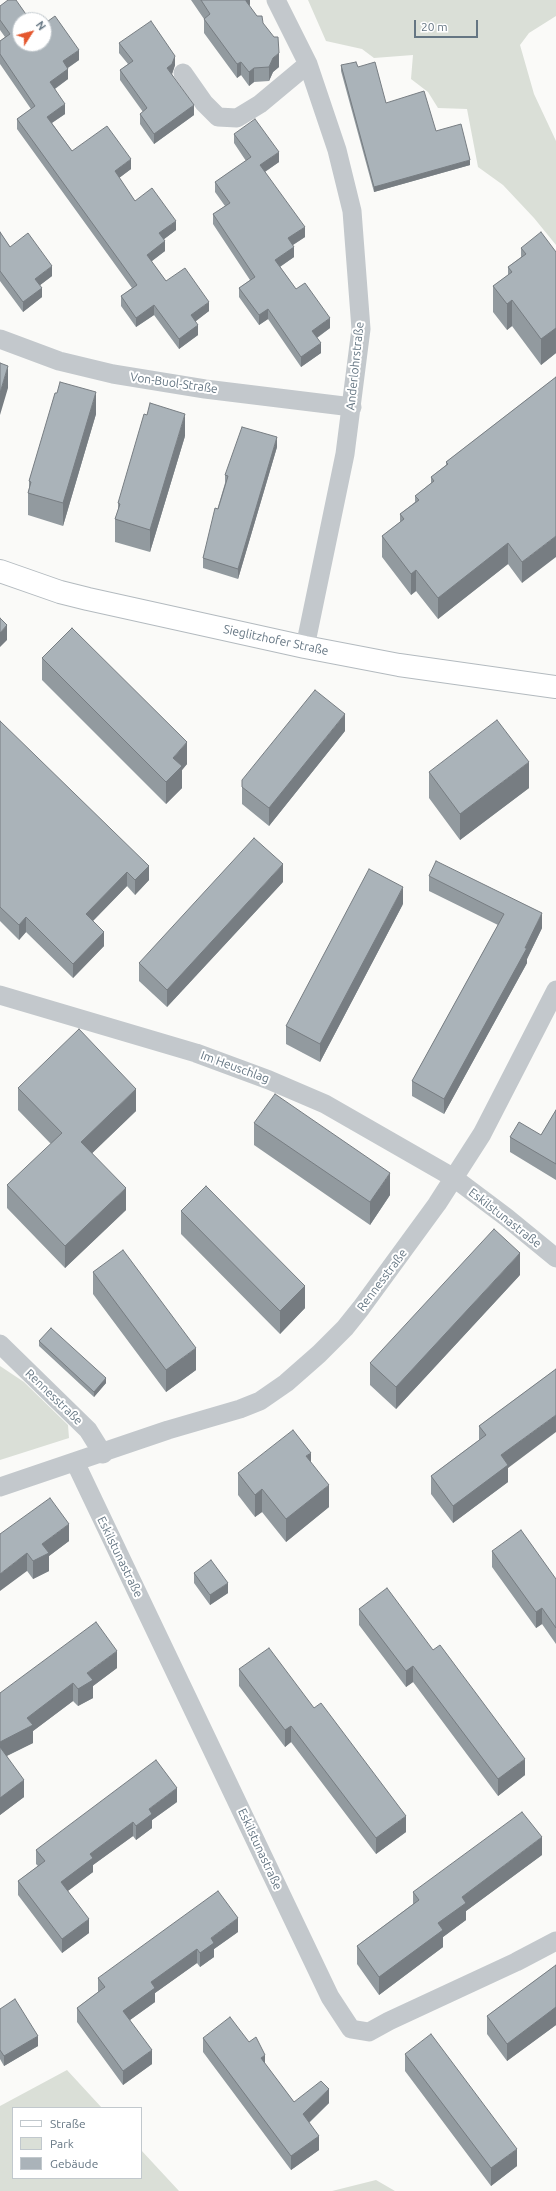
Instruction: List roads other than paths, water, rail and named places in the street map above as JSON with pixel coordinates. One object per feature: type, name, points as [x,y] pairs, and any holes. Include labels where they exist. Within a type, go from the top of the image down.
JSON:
[{"type":"main road","name":"Sieglitzhofer Straße","points":[[0,571],[60,592],[88,599],[305,647],[399,665],[556,687]]},
{"type":"street","name":"Anderlohrstraße","points":[[276,0],[308,64],[337,150],[352,211],[361,329],[352,407],[344,454],[305,647]]},
{"type":"street","points":[[183,73],[204,103],[218,117],[237,118],[260,104],[308,64]]},
{"type":"street","name":"Von-Buol-Straße","points":[[0,339],[59,361],[113,374],[205,388],[352,407]]},
{"type":"street","name":"Rennesstraße","points":[[0,1487],[103,1454],[168,1430],[240,1409],[260,1401],[286,1383],[345,1328],[403,1253],[482,1134],[556,990]]},
{"type":"street","name":"Im Heuschlag","points":[[0,995],[196,1053],[269,1080],[325,1104],[454,1178]]},
{"type":"street","name":"Eskilstunastraße","points":[[454,1178],[506,1217],[556,1258]]},
{"type":"street","name":"Rennesstraße","points":[[0,1344],[88,1430],[103,1454]]},
{"type":"street","name":"Eskilstunastraße","points":[[75,1462],[330,1997],[350,2029],[369,2032],[389,2021],[516,1962],[556,1941]]}]
